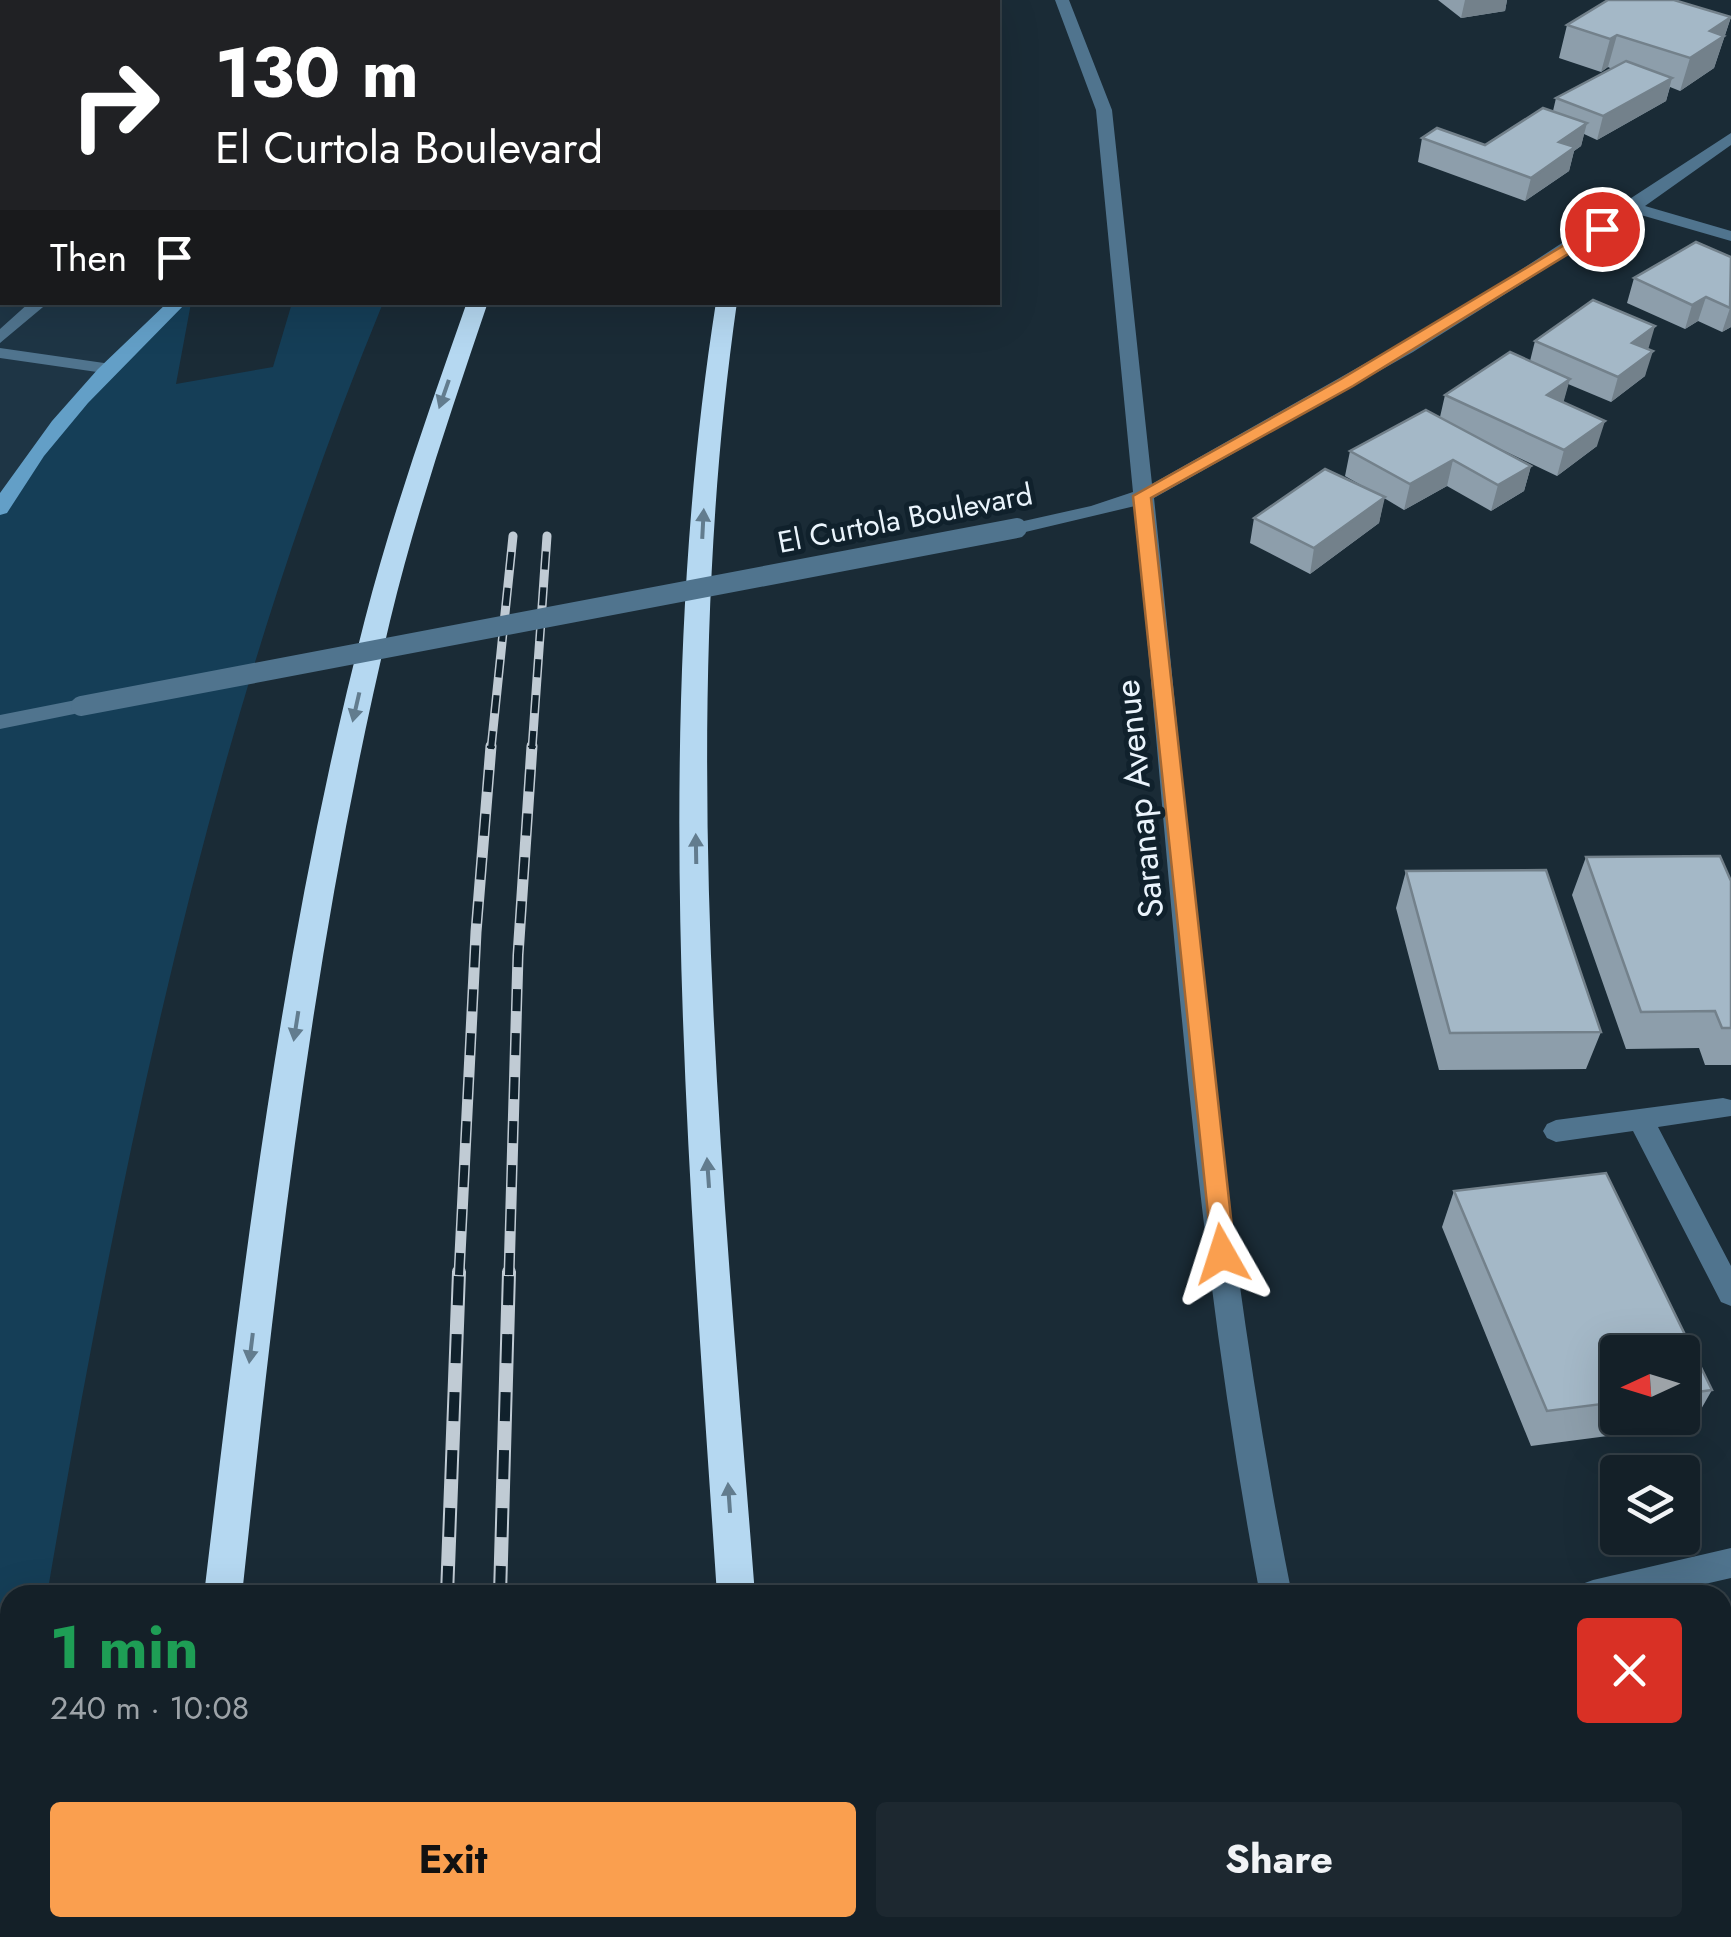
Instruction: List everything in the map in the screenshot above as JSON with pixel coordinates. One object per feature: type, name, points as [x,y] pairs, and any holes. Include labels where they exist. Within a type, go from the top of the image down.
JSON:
[{"type":"highway","points":[[224,1585],[276,1148],[326,847],[388,571],[477,305]]},
{"type":"highway","points":[[726,305],[709,446],[695,710],[702,1071],[735,1585]]},
{"type":"street","name":"Saranap Avenue","points":[[1062,0],[1104,110],[1229,1312],[1274,1585]]},
{"type":"street","name":"El Curtola Boulevard","points":[[0,722],[1017,528],[1092,512],[1142,496],[1347,383],[1635,208],[1731,138]]},
{"type":"street","points":[[1635,208],[1731,236]]},
{"type":"street","points":[[0,338],[38,305]]},
{"type":"street","points":[[0,509],[18,478],[111,368],[177,305]]},
{"type":"street","points":[[0,353],[111,368]]},
{"type":"street","points":[[1556,1131],[1722,1108]]},
{"type":"street","points":[[1640,1120],[1731,1294]]},
{"type":"street","points":[[1635,1585],[1731,1563]]},
{"type":"shaded area","points":[[0,305],[177,305],[0,509]]},
{"type":"shaded area","points":[[177,305],[191,305],[176,384],[273,367],[291,305],[382,305],[323,459],[269,618],[221,778],[179,939],[107,1266],[49,1585],[0,1585],[0,509],[18,477]]},
{"type":"building","points":[[1608,0],[1674,0],[1731,17],[1710,31],[1724,36],[1690,58],[1617,35],[1610,39],[1567,25]]},
{"type":"building","points":[[1626,61],[1672,78],[1603,116],[1556,98]]},
{"type":"building","points":[[1543,108],[1587,123],[1559,142],[1575,147],[1531,178],[1422,138],[1437,128],[1485,145]]},
{"type":"building","points":[[1696,242],[1731,257],[1730,308],[1706,297],[1692,305],[1634,278]]},
{"type":"building","points":[[1593,300],[1655,326],[1632,343],[1653,351],[1618,377],[1535,341]]},
{"type":"building","points":[[1510,352],[1570,379],[1547,395],[1605,421],[1564,450],[1445,395]]},
{"type":"building","points":[[1426,410],[1531,466],[1498,485],[1453,460],[1410,484],[1350,451]]},
{"type":"building","points":[[1325,469],[1385,497],[1314,548],[1254,518]]},
{"type":"building","points":[[1720,856],[1731,881],[1731,1028],[1722,1028],[1715,1011],[1641,1012],[1586,857]]},
{"type":"building","points":[[1546,870],[1601,1032],[1450,1033],[1406,871]]},
{"type":"building","points":[[1606,1173],[1685,1335],[1600,1335],[1600,1404],[1547,1411],[1454,1191]]},
{"type":"building","points":[[1700,1365],[1712,1390],[1700,1392]]},
{"type":"railway","points":[[491,749],[513,536]]},
{"type":"railway","points":[[532,749],[547,536]]},
{"type":"railway","points":[[459,1275],[476,932],[491,746]]},
{"type":"railway","points":[[509,1275],[518,955],[532,746]]},
{"type":"railway","points":[[447,1585],[459,1272]]},
{"type":"railway","points":[[500,1585],[509,1272]]},
{"type":"route","points":[[1222,1254],[1142,496],[1347,383],[1602,229]]}]
